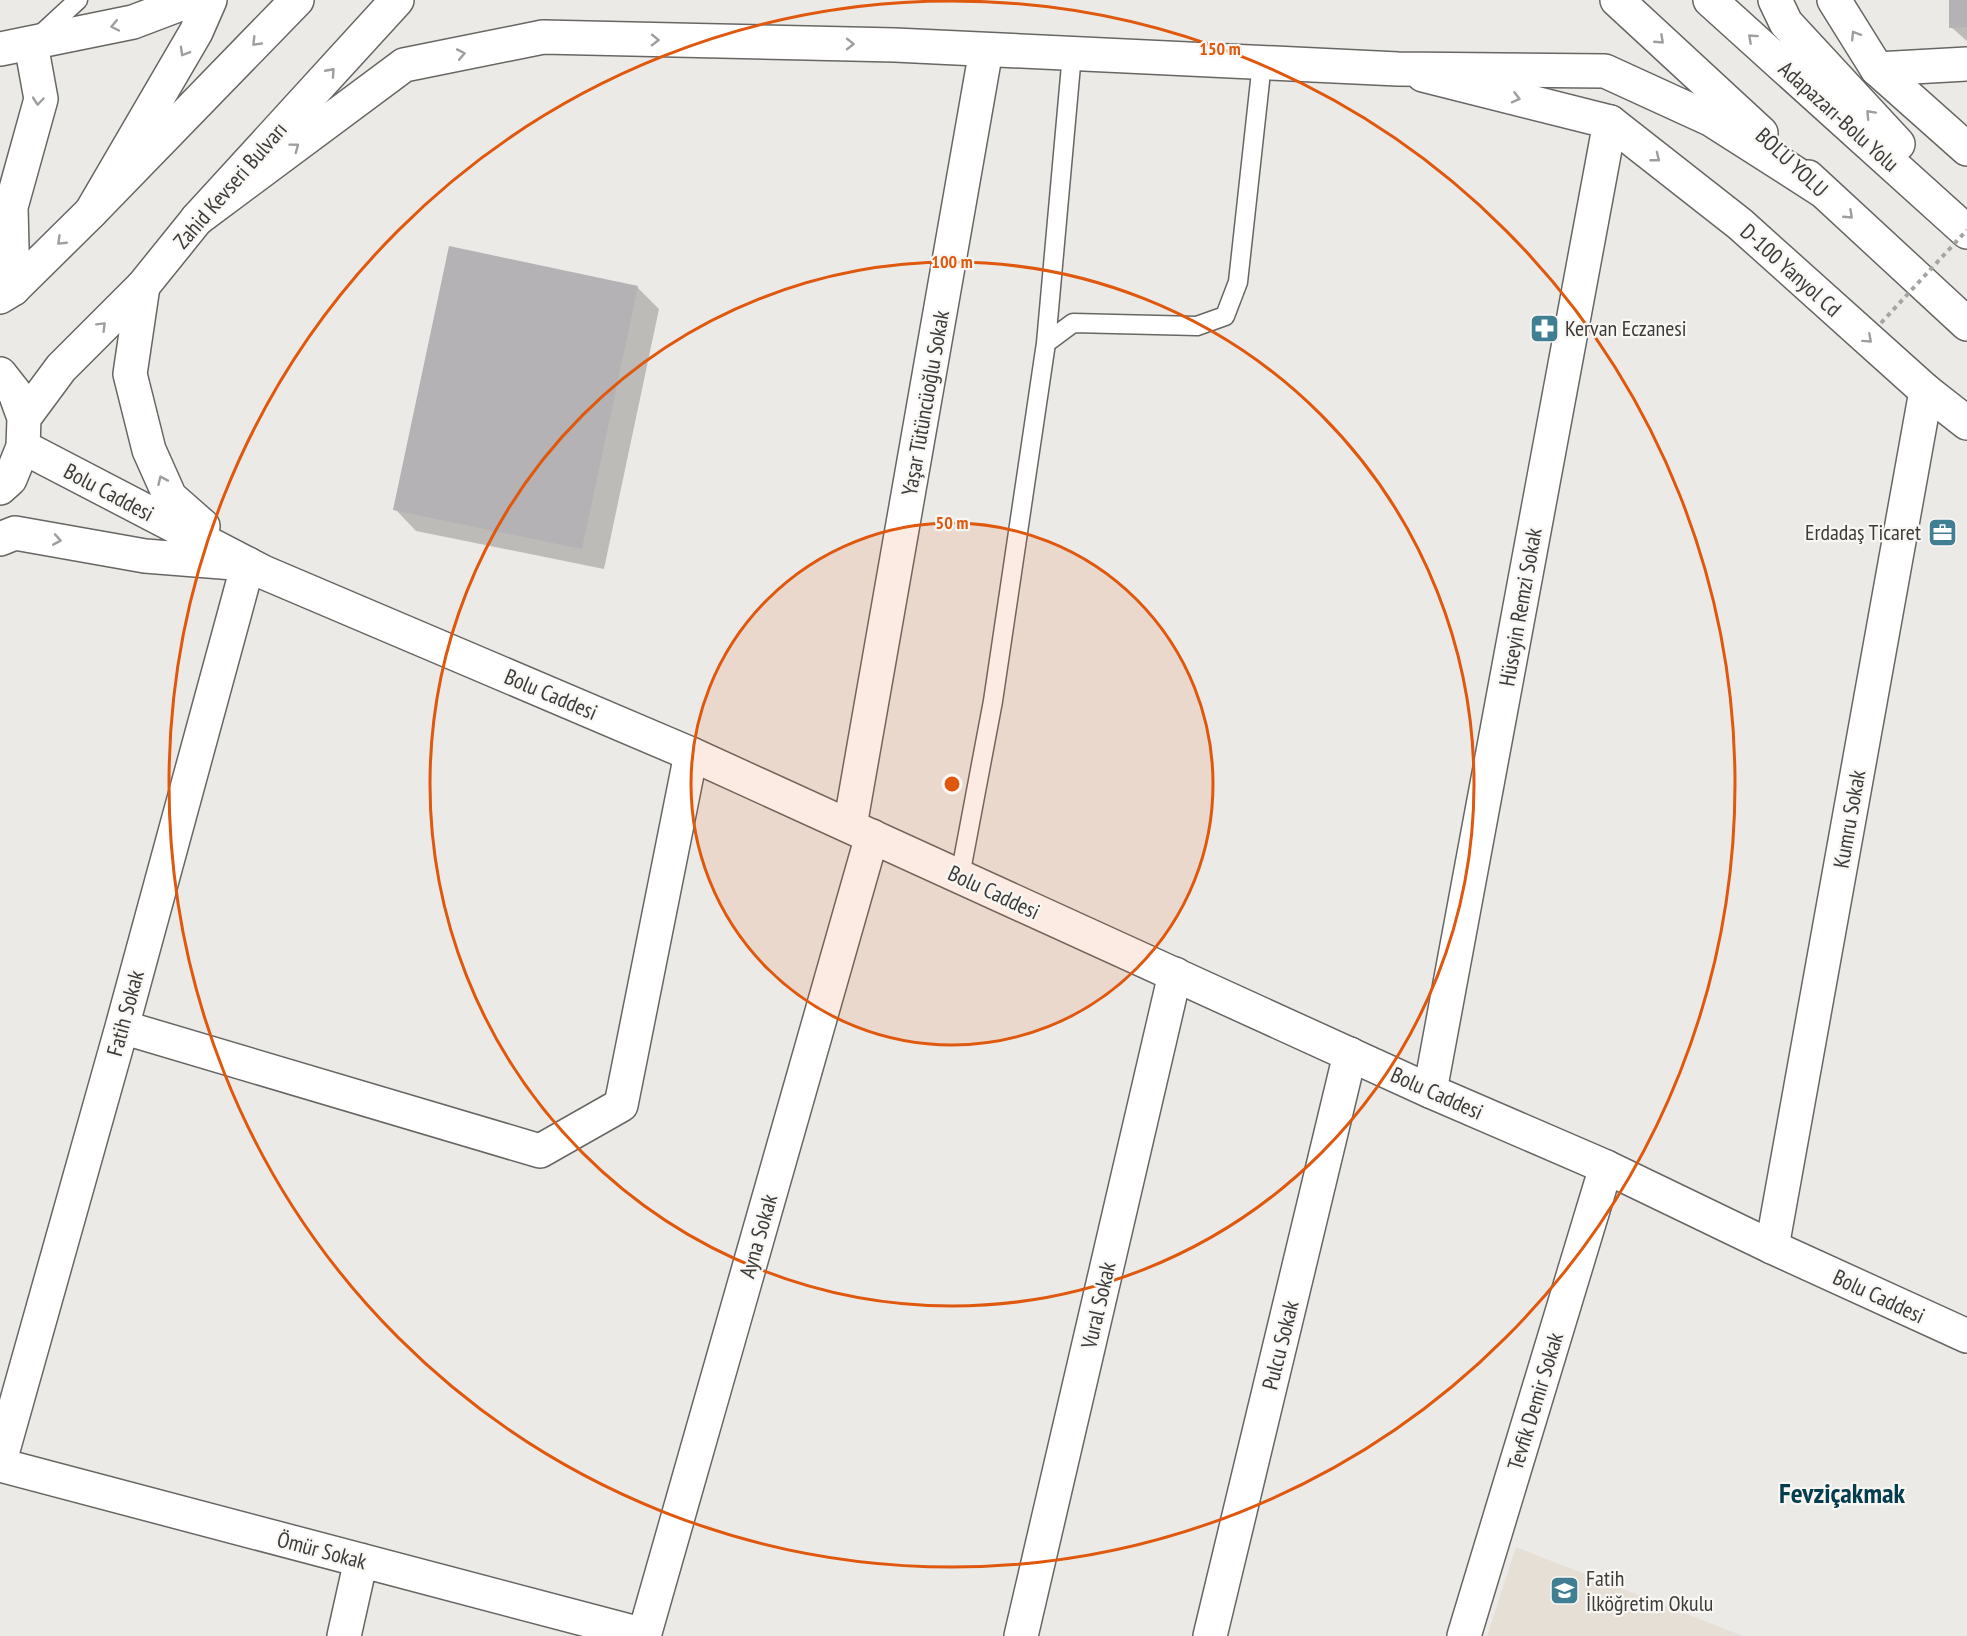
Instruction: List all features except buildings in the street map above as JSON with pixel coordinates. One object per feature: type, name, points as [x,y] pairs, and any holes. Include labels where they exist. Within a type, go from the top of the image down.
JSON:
[{"type":"main road","points":[[6,293],[11,207],[41,99],[15,46],[132,22],[190,0]]},
{"type":"main road","points":[[91,212],[196,32],[210,0]]},
{"type":"main road","points":[[6,293],[91,212],[297,0]]},
{"type":"main road","name":"Zahid Kevseri Bulvarı","points":[[0,488],[10,479],[24,432],[61,368],[143,286],[197,219],[398,0]]},
{"type":"main road","name":"BOLU YOLU","points":[[1617,0],[1967,324]]},
{"type":"main road","name":"Adapazarı-Bolu Yolu","points":[[1710,0],[1967,231]]},
{"type":"main road","points":[[1775,0],[1786,23],[1967,218]]},
{"type":"main road","points":[[1834,0],[1877,69],[1967,149]]},
{"type":"main road","points":[[197,219],[404,65],[543,37],[895,45],[1398,69],[1605,71],[1712,120],[1823,191]]},
{"type":"main road","name":"Yaşar Tütüncüoğlu Sokak","points":[[861,831],[986,50]]},
{"type":"main road","points":[[1877,69],[1967,64]]},
{"type":"main road","points":[[1398,69],[1610,122]]},
{"type":"main road","name":"D-100 Yanyol Cd","points":[[1610,122],[1740,224],[1926,391],[1967,423]]},
{"type":"main road","name":"Hüseyin Remzi Sokak","points":[[1430,1091],[1610,122]]},
{"type":"main road","points":[[143,286],[130,374],[148,450],[170,497],[248,564]]},
{"type":"main road","points":[[0,374],[15,393],[24,432]]},
{"type":"main road","name":"Kumru Sokak","points":[[1772,1247],[1926,391]]},
{"type":"main road","name":"Bolu Caddesi","points":[[24,432],[248,564],[691,754],[1430,1091],[1606,1167],[1772,1247],[1967,1336]]},
{"type":"main road","points":[[0,540],[15,533],[145,556],[248,564]]},
{"type":"main road","name":"Fatih Sokak","points":[[0,1463],[248,564]]},
{"type":"main road","points":[[122,1027],[540,1151],[621,1105],[691,754]]},
{"type":"main road","name":"Ayna Sokak","points":[[644,1636],[861,831]]},
{"type":"main road","name":"Vural Sokak","points":[[1021,1636],[1175,974]]},
{"type":"main road","name":"Pulcu Sokak","points":[[1210,1636],[1350,1054]]},
{"type":"main road","name":"Tevfik Demir Sokak","points":[[1464,1636],[1606,1167]]},
{"type":"main road","name":"Ömür Sokak","points":[[0,1463],[644,1636]]},
{"type":"main road","points":[[344,1636],[361,1560]]},
{"type":"lane","points":[[15,46],[78,0]]},
{"type":"lane","points":[[960,876],[993,701],[1046,343],[1072,54]]},
{"type":"lane","points":[[1046,343],[1073,323],[1197,326],[1225,316],[1238,282],[1262,63]]},
{"type":"path","points":[[1881,323],[1967,231]]},
{"type":"shaded area","name":"Fatih İlköğretim Okulu","points":[[1516,1547],[1743,1636],[1487,1636]]},
{"type":"place","name":"Kervan Eczanesi","points":[[1544,328]]},
{"type":"place","name":"Erdadaş Ticaret","points":[[1942,532]]},
{"type":"place","name":"Fatih İlköğretim Okulu","points":[[1565,1591]]},
{"type":"district","name":"Fevziçakmak","points":[[1842,1492]]}]
